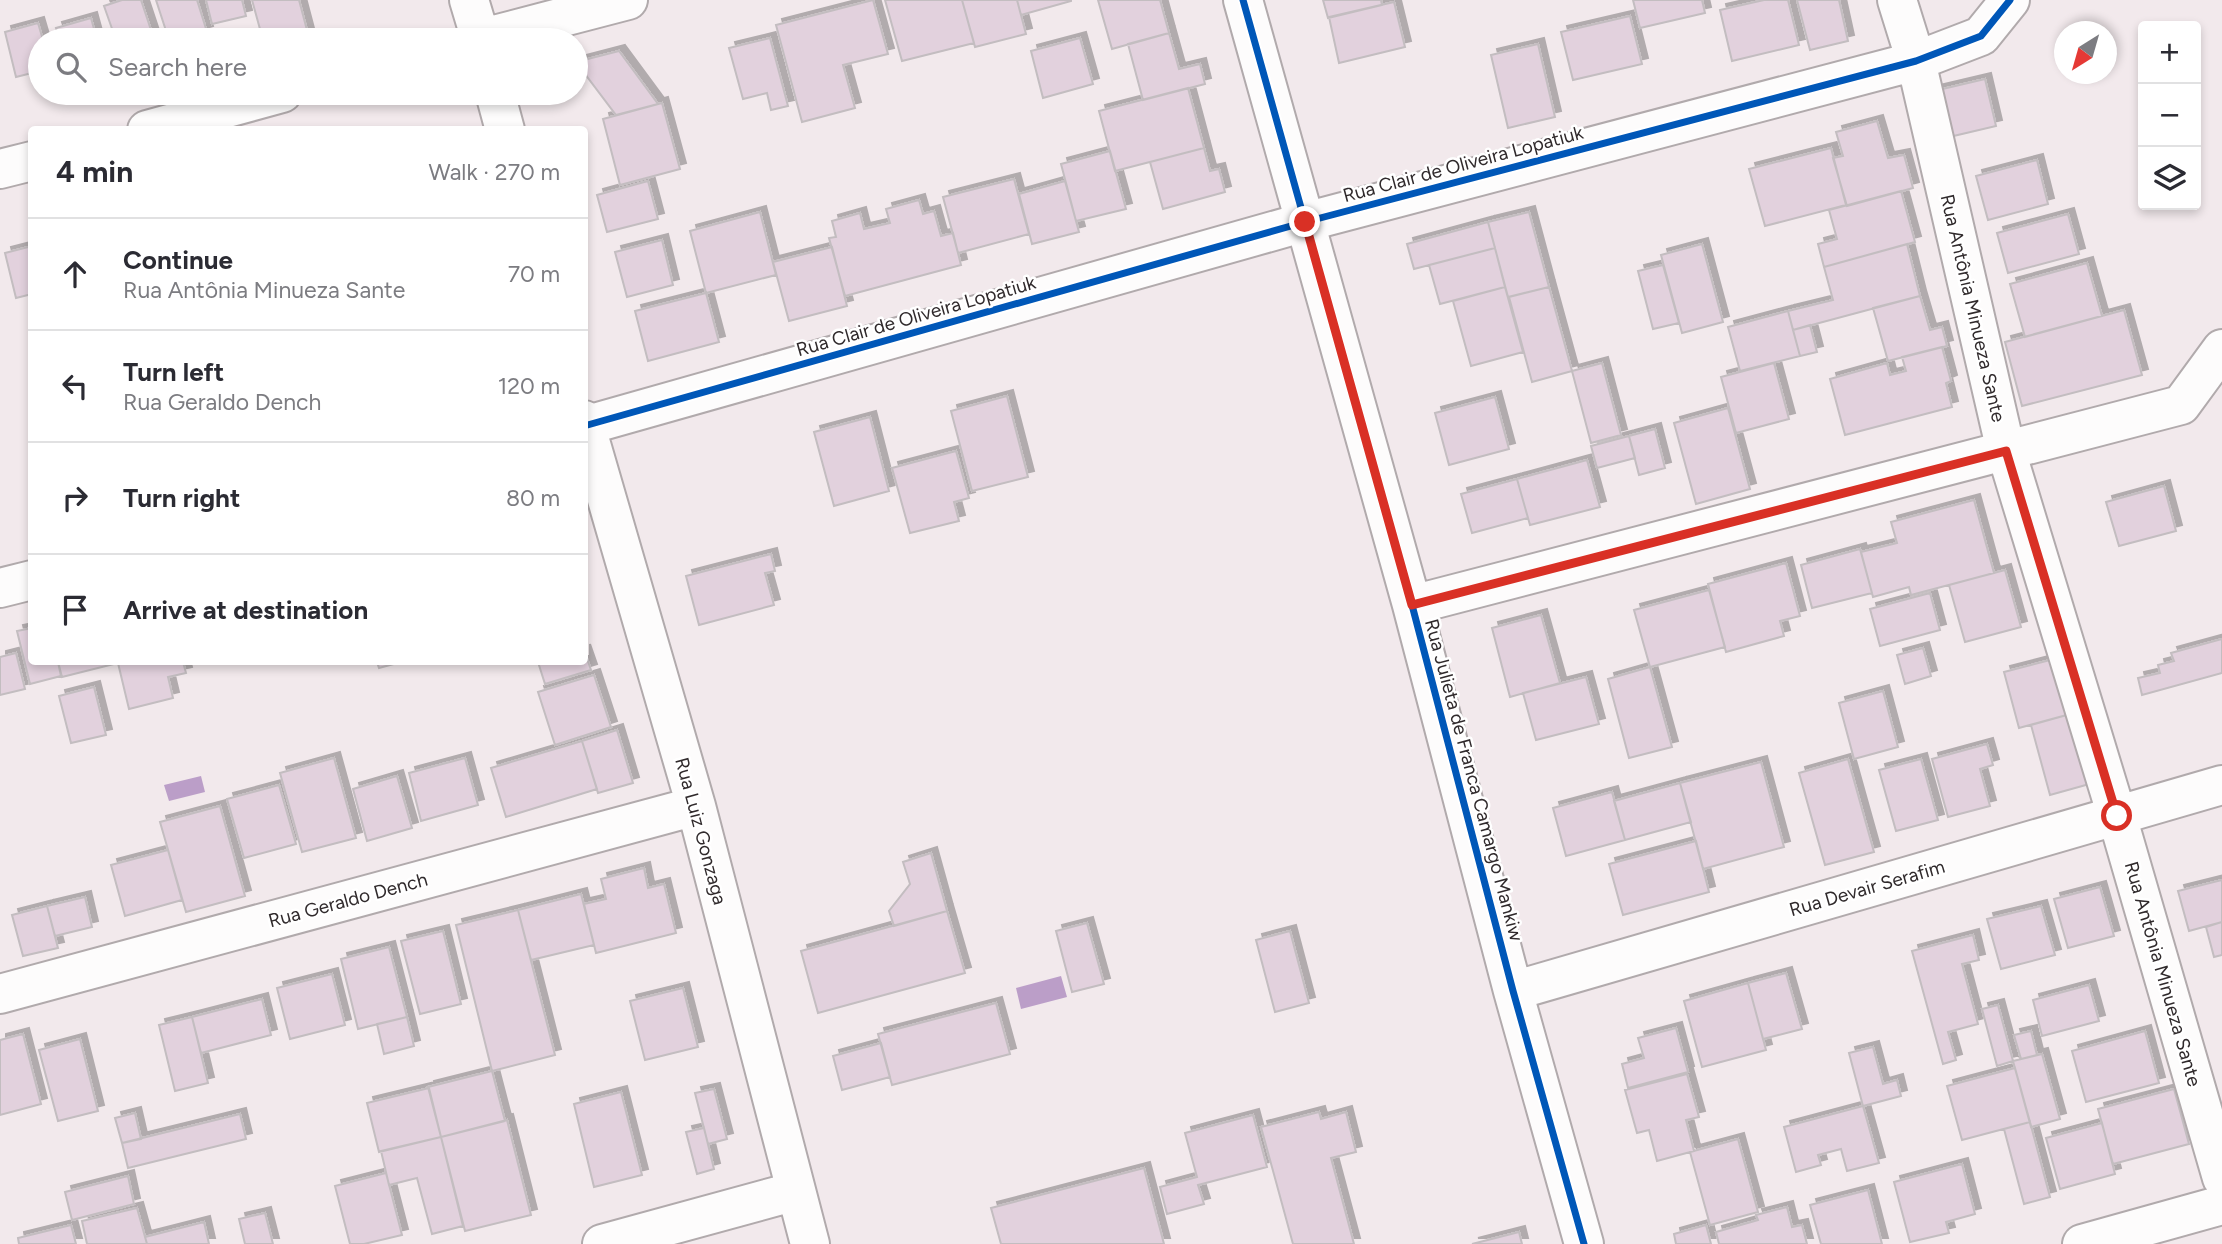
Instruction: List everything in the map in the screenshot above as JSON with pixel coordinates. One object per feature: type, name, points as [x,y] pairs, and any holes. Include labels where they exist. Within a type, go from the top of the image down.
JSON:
[{"type":"street","points":[[470,0],[476,28]]},
{"type":"street","points":[[524,28],[628,0]]},
{"type":"street","name":"Rua Julieta de Franca Camargo Mankiw","points":[[1243,0],[1412,605],[1513,991],[1584,1244]]},
{"type":"street","name":"Rua Antônia Minueza Sante","points":[[1897,0],[1916,61],[2006,451],[2117,816],[2222,1178]]},
{"type":"street","name":"Rua Clair de Oliveira Lopatiuk","points":[[588,423],[1305,222],[1916,61],[1981,36],[2010,0]]},
{"type":"street","points":[[162,126],[238,105]]},
{"type":"street","points":[[498,105],[504,126]]},
{"type":"street","points":[[0,169],[28,162]]},
{"type":"street","points":[[1412,605],[2181,405],[2222,349]]},
{"type":"street","name":"Rua Luiz Gonzaga","points":[[588,434],[696,806],[810,1244]]},
{"type":"street","points":[[0,588],[28,581]]},
{"type":"street","name":"Rua Devair Serafim","points":[[1513,991],[2222,785]]},
{"type":"street","name":"Rua Geraldo Dench","points":[[0,994],[696,806]]},
{"type":"street","points":[[602,1244],[796,1191]]},
{"type":"street","points":[[2082,1244],[2222,1205]]},
{"type":"shaded area","points":[[201,776],[205,792],[169,801],[164,785]]},
{"type":"shaded area","points":[[1061,976],[1067,997],[1021,1009],[1016,988]]},
{"type":"building","points":[[122,0],[141,0],[150,28],[112,28],[104,6]]},
{"type":"building","points":[[156,0],[197,0],[206,28],[165,28]]},
{"type":"building","points":[[206,0],[242,0],[246,16],[212,24]]},
{"type":"building","points":[[252,0],[299,0],[306,28],[260,28]]},
{"type":"building","points":[[873,0],[888,54],[843,65],[855,108],[802,122],[776,25]]},
{"type":"building","points":[[885,0],[962,0],[974,43],[902,61]]},
{"type":"building","points":[[962,0],[1017,0],[1026,34],[975,47]]},
{"type":"building","points":[[1017,0],[1071,0],[1071,1],[1021,15]]},
{"type":"building","points":[[1098,0],[1160,0],[1169,33],[1112,49]]},
{"type":"building","points":[[1323,0],[1381,0],[1382,5],[1328,18]]},
{"type":"building","points":[[1633,0],[1702,0],[1705,13],[1640,28]]},
{"type":"building","points":[[1764,0],[1788,0],[1799,45],[1732,61],[1720,10]]},
{"type":"building","points":[[1797,0],[1839,0],[1848,41],[1810,50]]},
{"type":"building","points":[[1394,2],[1405,47],[1339,63],[1329,17]]},
{"type":"building","points":[[1630,16],[1642,64],[1573,80],[1561,32]]},
{"type":"building","points":[[91,18],[94,28],[56,28]]},
{"type":"building","points":[[38,23],[39,28],[28,28],[28,74],[16,77],[5,32]]},
{"type":"building","points":[[1169,33],[1179,69],[1200,64],[1205,84],[1143,100],[1128,44]]},
{"type":"building","points":[[770,38],[788,106],[771,110],[767,93],[743,99],[729,48]]},
{"type":"building","points":[[1080,38],[1093,84],[1043,98],[1031,51]]},
{"type":"building","points":[[1538,44],[1555,117],[1508,128],[1491,55]]},
{"type":"building","points":[[619,51],[658,104],[616,115],[588,78],[588,59]]},
{"type":"building","points":[[1985,79],[1996,126],[1945,138],[1934,91]]},
{"type":"building","points":[[1188,88],[1204,148],[1115,171],[1099,111]]},
{"type":"building","points":[[662,103],[680,169],[620,185],[603,119]]},
{"type":"building","points":[[1877,121],[1888,158],[1904,155],[1913,188],[1847,206],[1833,158],[1843,156],[1836,132]]},
{"type":"building","points":[[1204,148],[1210,171],[1219,169],[1225,192],[1163,209],[1150,162]]},
{"type":"building","points":[[1831,148],[1846,205],[1765,226],[1749,169]]},
{"type":"building","points":[[1110,151],[1126,209],[1076,221],[1061,164]]},
{"type":"building","points":[[2037,160],[2048,204],[1988,220],[1976,176]]},
{"type":"building","points":[[1014,179],[1029,234],[958,253],[943,197]]},
{"type":"building","points":[[648,181],[658,219],[607,232],[597,195]]},
{"type":"building","points":[[1065,181],[1079,232],[1032,244],[1019,194]]},
{"type":"building","points":[[1901,191],[1915,242],[1824,267],[1818,244],[1837,239],[1829,210]]},
{"type":"building","points":[[919,200],[923,214],[934,211],[941,236],[953,233],[961,265],[845,296],[829,238],[836,237],[832,221],[860,213],[864,229],[890,223],[886,209]]},
{"type":"building","points":[[760,212],[776,275],[706,293],[690,231]]},
{"type":"building","points":[[1529,212],[1549,287],[1508,297],[1488,222]]},
{"type":"building","points":[[2068,214],[2079,254],[2008,273],[1997,233]]},
{"type":"building","points":[[1488,222],[1495,248],[1414,269],[1407,244]]},
{"type":"building","points":[[662,240],[673,285],[627,297],[615,252]]},
{"type":"building","points":[[1702,244],[1723,322],[1682,333],[1661,255]]},
{"type":"building","points":[[1907,244],[1920,296],[1793,330],[1788,311],[1833,300],[1824,267]]},
{"type":"building","points":[[28,247],[28,295],[16,298],[5,253]]},
{"type":"building","points":[[832,247],[847,306],[789,321],[773,262]]},
{"type":"building","points":[[1495,248],[1505,287],[1440,304],[1429,265]]},
{"type":"building","points":[[2087,263],[2102,316],[2025,337],[2010,284]]},
{"type":"building","points":[[1663,265],[1679,323],[1653,329],[1638,271]]},
{"type":"building","points":[[1505,287],[1523,352],[1471,366],[1453,301]]},
{"type":"building","points":[[1549,287],[1572,371],[1532,382],[1509,297]]},
{"type":"building","points":[[706,293],[719,342],[648,361],[635,311]]},
{"type":"building","points":[[1920,296],[1930,330],[1942,327],[1947,346],[1888,361],[1873,308]]},
{"type":"building","points":[[2124,310],[2142,375],[2022,406],[2005,342]]},
{"type":"building","points":[[1788,311],[1800,356],[1740,371],[1728,327]]},
{"type":"building","points":[[1810,325],[1817,352],[1800,356],[1793,330]]},
{"type":"building","points":[[1942,347],[1951,381],[1946,383],[1952,407],[1845,435],[1830,379],[1887,363],[1890,375],[1906,371],[1902,357]]},
{"type":"building","points":[[1602,363],[1621,435],[1591,443],[1572,371]]},
{"type":"building","points":[[1774,363],[1789,419],[1736,433],[1721,377]]},
{"type":"building","points":[[1007,396],[1028,477],[972,491],[951,411]]},
{"type":"building","points":[[1495,397],[1509,449],[1449,465],[1435,413]]},
{"type":"building","points":[[1728,408],[1750,489],[1696,504],[1674,423]]},
{"type":"building","points":[[870,417],[889,491],[834,506],[814,432]]},
{"type":"building","points":[[1655,429],[1665,468],[1639,475],[1629,436]]},
{"type":"building","points":[[1629,436],[1635,458],[1597,468],[1591,446]]},
{"type":"building","points":[[956,451],[969,498],[954,502],[959,521],[910,533],[892,468]]},
{"type":"building","points":[[1587,460],[1600,507],[1530,525],[1517,479]]},
{"type":"building","points":[[1517,479],[1528,518],[1472,533],[1461,494]]},
{"type":"building","points":[[2164,486],[2176,531],[2119,546],[2106,502]]},
{"type":"building","points":[[1974,500],[1994,573],[1911,595],[1909,587],[1873,597],[1861,552],[1897,543],[1891,522]]},
{"type":"building","points":[[1860,549],[1872,593],[1812,608],[1801,565]]},
{"type":"building","points":[[771,554],[775,571],[765,573],[774,605],[699,625],[686,576]]},
{"type":"building","points":[[1786,563],[1800,616],[1780,621],[1784,636],[1726,652],[1708,584]]},
{"type":"building","points":[[2005,570],[2021,627],[1965,642],[1949,585]]},
{"type":"building","points":[[1709,590],[1725,647],[1650,667],[1634,610]]},
{"type":"building","points":[[1930,593],[1940,630],[1880,646],[1870,609]]},
{"type":"building","points":[[1541,615],[1560,683],[1510,697],[1492,628]]},
{"type":"building","points":[[28,629],[28,665],[59,665],[61,676],[30,684],[17,631]]},
{"type":"building","points":[[2222,639],[2222,673],[2142,695],[2138,678],[2160,673],[2158,665],[2174,661],[2171,653]]},
{"type":"building","points":[[1923,648],[1931,676],[1905,684],[1897,655]]},
{"type":"building","points":[[16,653],[25,689],[0,695],[0,657]]},
{"type":"building","points":[[2058,658],[2074,713],[2019,728],[2004,672]]},
{"type":"building","points":[[588,661],[591,670],[545,684],[539,665],[588,665]]},
{"type":"building","points":[[59,665],[110,665],[62,677]]},
{"type":"building","points":[[118,665],[184,665],[186,673],[168,677],[173,698],[129,709]]},
{"type":"building","points":[[1650,667],[1672,747],[1629,758],[1608,679]]},
{"type":"building","points":[[594,675],[611,727],[555,745],[538,692]]},
{"type":"building","points":[[1586,677],[1599,724],[1536,740],[1523,693]]},
{"type":"building","points":[[94,687],[106,735],[71,743],[59,696]]},
{"type":"building","points":[[1883,691],[1898,747],[1854,759],[1839,703]]},
{"type":"building","points":[[2074,713],[2093,783],[2050,795],[2031,725]]},
{"type":"building","points":[[617,730],[633,783],[598,793],[582,741]]},
{"type":"building","points":[[582,741],[597,789],[506,817],[491,768]]},
{"type":"building","points":[[1987,744],[1993,765],[1980,769],[1990,806],[1948,817],[1932,759]]},
{"type":"building","points":[[334,758],[356,838],[302,852],[280,773]]},
{"type":"building","points":[[465,758],[478,805],[421,821],[409,773]]},
{"type":"building","points":[[1848,759],[1874,852],[1825,865],[1799,773]]},
{"type":"building","points":[[1921,759],[1938,820],[1896,831],[1879,770]]},
{"type":"building","points":[[1761,762],[1784,847],[1703,869],[1680,783]]},
{"type":"building","points":[[397,776],[412,828],[367,841],[353,789]]},
{"type":"building","points":[[1680,783],[1691,822],[1625,840],[1614,801]]},
{"type":"building","points":[[279,785],[296,844],[244,858],[227,799]]},
{"type":"building","points":[[1612,792],[1625,840],[1566,856],[1553,808]]},
{"type":"building","points":[[220,806],[245,896],[186,912],[160,822]]},
{"type":"building","points":[[1696,841],[1709,892],[1623,915],[1609,864]]},
{"type":"building","points":[[168,850],[182,900],[125,916],[111,865]]},
{"type":"building","points":[[931,853],[947,911],[894,926],[889,911],[910,884],[903,862]]},
{"type":"building","points":[[644,868],[648,888],[664,884],[676,933],[596,953],[584,904],[606,899],[601,879]]},
{"type":"building","points":[[2222,880],[2222,922],[2189,931],[2178,891]]},
{"type":"building","points":[[2100,887],[2114,936],[2068,948],[2054,899]]},
{"type":"building","points":[[581,894],[594,945],[531,960],[518,910]]},
{"type":"building","points":[[85,897],[92,927],[55,936],[47,906]]},
{"type":"building","points":[[47,906],[58,948],[23,956],[12,915]]},
{"type":"building","points":[[2041,906],[2055,955],[2001,969],[1987,919]]},
{"type":"building","points":[[518,910],[555,1055],[492,1071],[456,925]]},
{"type":"building","points":[[947,911],[965,973],[818,1013],[801,951]]},
{"type":"building","points":[[2222,922],[2222,955],[2214,957],[2206,927]]},
{"type":"building","points":[[1087,923],[1104,984],[1072,992],[1056,931]]},
{"type":"building","points":[[443,931],[461,1004],[420,1014],[401,941]]},
{"type":"building","points":[[1290,931],[1309,1003],[1275,1012],[1256,940]]},
{"type":"building","points":[[1973,935],[1979,960],[1962,964],[1978,1024],[1948,1032],[1956,1060],[1943,1064],[1912,951]]},
{"type":"building","points":[[389,947],[407,1017],[358,1029],[341,959]]},
{"type":"building","points":[[1786,973],[1802,1029],[1763,1039],[1748,983]]},
{"type":"building","points":[[332,974],[345,1025],[290,1039],[277,988]]},
{"type":"building","points":[[1748,983],[1766,1050],[1702,1067],[1684,1001]]},
{"type":"building","points":[[2089,985],[2099,1021],[2042,1036],[2033,1000]]},
{"type":"building","points":[[683,988],[698,1047],[645,1060],[630,1001]]},
{"type":"building","points":[[262,999],[271,1035],[201,1053],[192,1017]]},
{"type":"building","points":[[996,1003],[1010,1054],[892,1085],[878,1034]]},
{"type":"building","points":[[1998,1005],[2013,1061],[1997,1066],[1982,1009]]},
{"type":"building","points":[[192,1017],[208,1083],[175,1091],[159,1025]]},
{"type":"building","points":[[407,1017],[414,1046],[384,1054],[377,1024]]},
{"type":"building","points":[[1676,1028],[1688,1072],[1628,1088],[1622,1064],[1644,1058],[1638,1038]]},
{"type":"building","points":[[2031,1031],[2037,1055],[2021,1059],[2014,1035]]},
{"type":"building","points":[[2145,1031],[2159,1083],[2086,1102],[2072,1051]]},
{"type":"building","points":[[23,1034],[41,1104],[0,1115],[0,1040]]},
{"type":"building","points":[[80,1039],[98,1111],[58,1121],[39,1050]]},
{"type":"building","points":[[881,1043],[890,1077],[842,1090],[833,1056]]},
{"type":"building","points":[[1873,1047],[1883,1084],[1897,1080],[1901,1096],[1863,1106],[1849,1053]]},
{"type":"building","points":[[2042,1054],[2060,1119],[2031,1127],[2013,1061]]},
{"type":"building","points":[[2015,1068],[2030,1122],[1962,1140],[1947,1086]]},
{"type":"building","points":[[492,1071],[505,1121],[441,1137],[428,1087]]},
{"type":"building","points":[[1687,1074],[1699,1117],[1686,1120],[1694,1151],[1657,1161],[1649,1130],[1637,1133],[1625,1090]]},
{"type":"building","points":[[429,1088],[441,1137],[379,1152],[367,1103]]},
{"type":"building","points":[[714,1089],[727,1139],[708,1144],[695,1093]]},
{"type":"building","points":[[2174,1089],[2189,1144],[2113,1164],[2098,1109]]},
{"type":"building","points":[[621,1092],[642,1175],[594,1187],[574,1104]]},
{"type":"building","points":[[1863,1106],[1879,1163],[1847,1171],[1841,1149],[1818,1155],[1821,1165],[1796,1172],[1784,1127]]},
{"type":"building","points":[[1319,1112],[1321,1119],[1346,1112],[1356,1152],[1331,1158],[1354,1244],[1293,1244],[1261,1127]]},
{"type":"building","points":[[135,1113],[141,1139],[122,1143],[115,1118]]},
{"type":"building","points":[[240,1114],[246,1139],[128,1168],[122,1143]]},
{"type":"building","points":[[1253,1115],[1267,1167],[1198,1185],[1204,1204],[1167,1214],[1160,1187],[1197,1177],[1185,1133]]},
{"type":"building","points":[[507,1120],[531,1215],[465,1231],[441,1137]]},
{"type":"building","points":[[2030,1122],[2050,1197],[2024,1204],[2004,1129]]},
{"type":"building","points":[[2102,1123],[2115,1174],[2060,1189],[2046,1138]]},
{"type":"building","points":[[704,1128],[714,1169],[697,1174],[686,1132]]},
{"type":"building","points":[[441,1137],[463,1226],[432,1234],[417,1178],[389,1185],[381,1151]]},
{"type":"building","points":[[1738,1139],[1758,1212],[1710,1225],[1690,1152]]},
{"type":"building","points":[[1962,1164],[1975,1214],[1946,1222],[1949,1233],[1910,1242],[1894,1182]]},
{"type":"building","points":[[1144,1168],[1164,1244],[1001,1244],[991,1208]]},
{"type":"building","points":[[386,1173],[402,1235],[364,1244],[350,1244],[335,1186]]},
{"type":"building","points":[[128,1176],[134,1204],[72,1220],[65,1192]]},
{"type":"building","points":[[1868,1190],[1882,1244],[1821,1244],[1810,1205]]},
{"type":"building","points":[[1787,1207],[1792,1227],[1802,1225],[1807,1244],[1719,1244],[1716,1232],[1758,1220],[1756,1215]]},
{"type":"building","points":[[137,1208],[147,1244],[87,1244],[82,1221]]},
{"type":"building","points":[[265,1213],[273,1244],[245,1244],[239,1219]]},
{"type":"building","points":[[204,1222],[209,1244],[147,1244],[145,1237]]},
{"type":"building","points":[[71,1225],[76,1244],[19,1244],[18,1238]]},
{"type":"building","points":[[1706,1225],[1711,1244],[1676,1244],[1674,1234]]},
{"type":"building","points":[[1519,1232],[1522,1244],[1472,1244]]},
{"type":"cycle path","points":[[1243,0],[1412,605],[1513,991],[1584,1244]]},
{"type":"cycle path","points":[[588,425],[1305,222],[1916,61],[1981,36],[2010,0]]},
{"type":"route","points":[[1305,222],[1412,605],[2006,451],[2117,816]]}]
